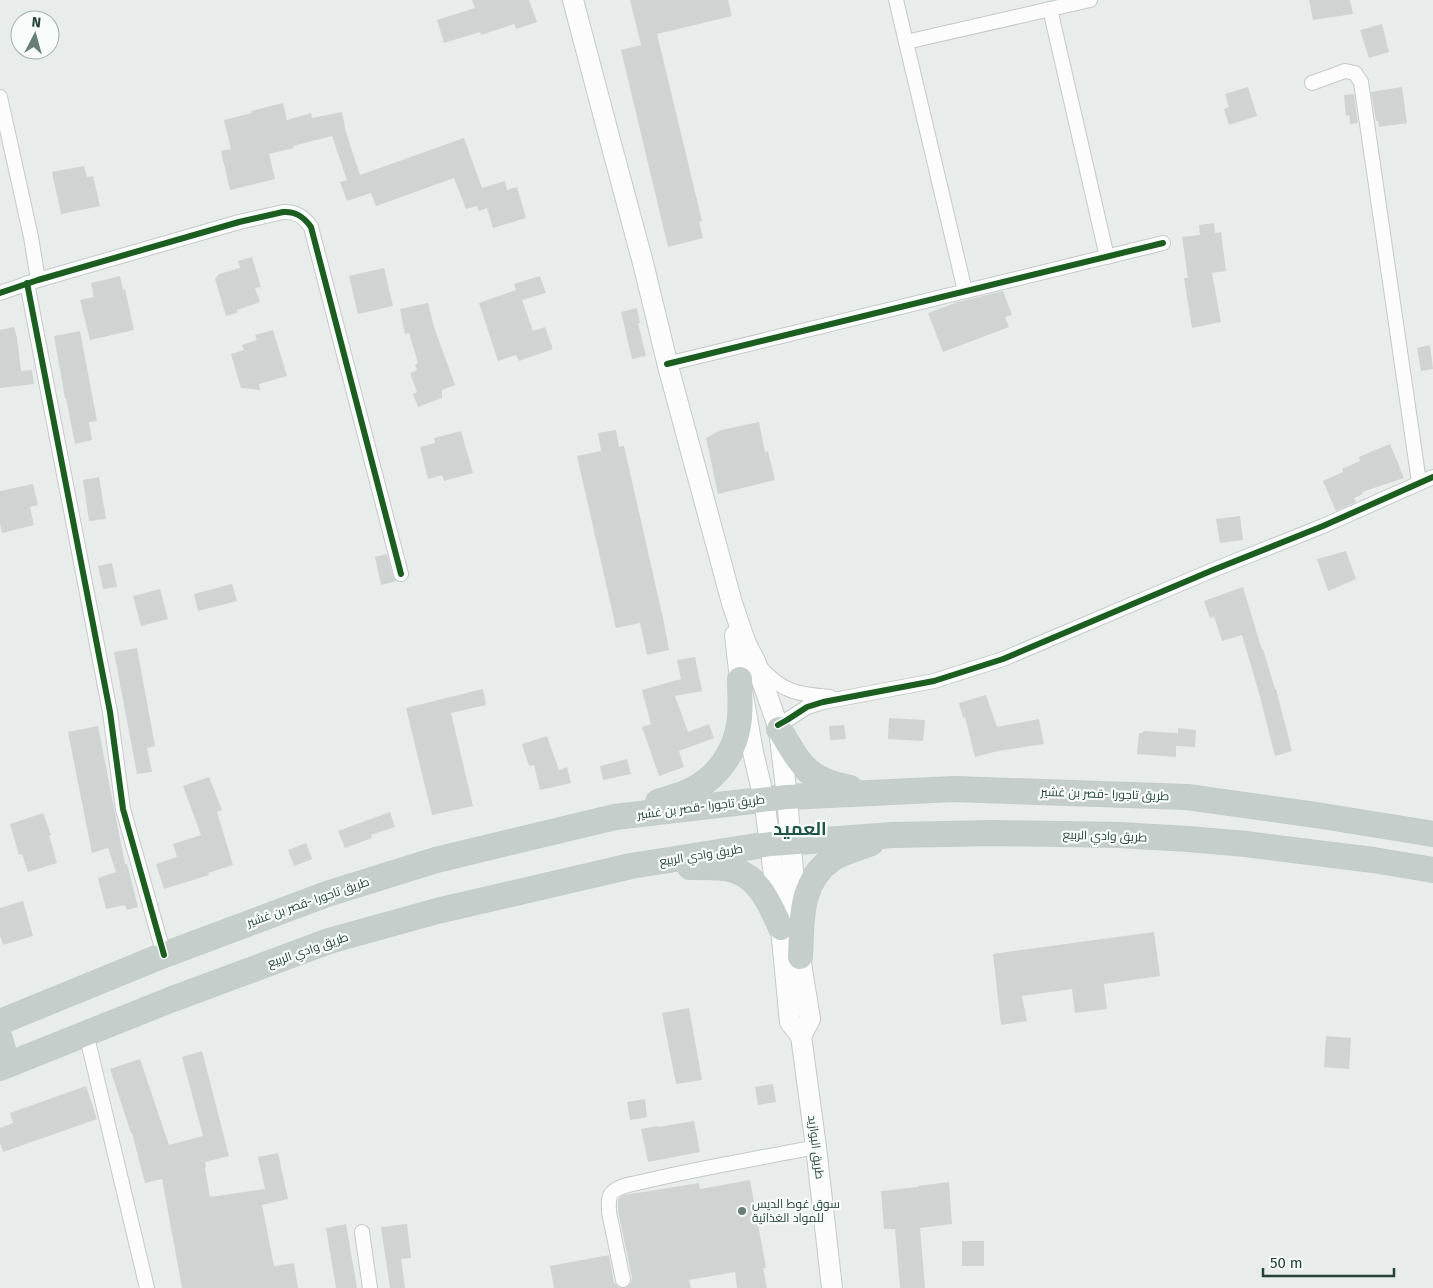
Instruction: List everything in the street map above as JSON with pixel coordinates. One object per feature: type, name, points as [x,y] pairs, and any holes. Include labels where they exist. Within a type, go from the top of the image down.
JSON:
[{"type":"highway","points":[[614,817],[693,790],[716,773],[728,756],[737,737],[748,670]]},
{"type":"highway","points":[[778,727],[801,764],[820,780],[832,785],[873,793]]},
{"type":"highway","name":"طريق تاجورا -قصر بن غشير","points":[[0,1022],[164,955],[327,894],[436,860],[614,817],[787,797],[954,789],[1187,797],[1433,834]]},
{"type":"highway","name":"طريق وادي الربيع","points":[[4,1067],[170,1000],[329,941],[437,911],[631,866],[780,843],[893,835],[994,833],[1119,835],[1246,844],[1433,870]]},
{"type":"highway","points":[[800,957],[805,896],[811,881],[821,868],[834,858],[893,835]]},
{"type":"highway","points":[[631,866],[726,868],[737,871],[756,883],[763,891],[781,928]]},
{"type":"highway","points":[[0,1039],[4,1067]]},
{"type":"main road","points":[[573,0],[748,670],[753,752],[764,799],[780,843],[810,1019],[801,1036],[790,1022],[781,928],[780,843],[787,797],[778,727],[748,670]]},
{"type":"main road","name":"طريق البوازيد","points":[[801,1036],[832,1288]]},
{"type":"street","points":[[896,0],[965,292]]},
{"type":"street","points":[[906,42],[1090,0]]},
{"type":"street","points":[[1050,9],[1106,257]]},
{"type":"street","points":[[1312,83],[1345,71],[1355,73],[1361,82],[1419,482]]},
{"type":"street","points":[[0,97],[30,237],[32,282],[108,702],[123,809],[164,955]]},
{"type":"street","points":[[0,293],[238,222],[289,212],[304,218],[311,228],[402,574]]},
{"type":"street","points":[[667,364],[1163,243]]},
{"type":"street","points":[[778,727],[807,707],[841,698],[934,681],[1003,659],[1213,570],[1324,526],[1433,476]]},
{"type":"street","points":[[748,670],[770,678],[778,685],[790,691],[807,695],[841,698]]},
{"type":"street","points":[[86,1033],[147,1288]]},
{"type":"street","points":[[623,1280],[609,1201],[611,1194],[615,1190],[672,1175],[816,1147]]},
{"type":"street","points":[[362,1232],[370,1288]]},
{"type":"building","points":[[472,0],[529,0],[537,22],[516,29],[514,24],[481,35],[480,32],[444,43],[437,20],[475,8]]},
{"type":"building","points":[[630,0],[728,0],[732,16],[657,34],[702,221],[699,222],[703,238],[668,247],[621,50],[641,45]]},
{"type":"building","points":[[1309,0],[1350,0],[1353,14],[1313,20]]},
{"type":"building","points":[[1382,24],[1389,52],[1369,58],[1360,30]]},
{"type":"building","points":[[1248,87],[1257,116],[1229,125],[1224,109],[1229,107],[1225,94]]},
{"type":"building","points":[[1402,87],[1407,123],[1379,127],[1378,121],[1376,121],[1371,92]]},
{"type":"building","points":[[1354,94],[1358,123],[1350,124],[1349,115],[1346,116],[1344,95]]},
{"type":"building","points":[[283,103],[287,120],[311,113],[312,118],[342,112],[346,132],[360,175],[464,138],[482,188],[505,181],[507,190],[517,187],[526,218],[493,228],[487,208],[479,211],[477,206],[466,209],[454,178],[376,206],[371,193],[347,201],[340,182],[347,180],[332,136],[269,154],[275,179],[230,190],[221,151],[231,149],[224,120]]},
{"type":"building","points":[[84,166],[87,177],[93,176],[100,206],[61,214],[52,172]]},
{"type":"building","points":[[1214,223],[1215,233],[1221,232],[1226,271],[1212,273],[1221,322],[1192,328],[1184,278],[1188,278],[1182,237],[1200,235],[1199,225]]},
{"type":"building","points":[[252,257],[261,287],[255,288],[260,302],[226,316],[215,279],[219,274],[240,268],[238,261]]},
{"type":"building","points":[[384,268],[393,306],[358,314],[349,276]]},
{"type":"building","points":[[120,276],[123,290],[125,289],[134,330],[90,340],[80,300],[94,297],[91,283]]},
{"type":"building","points":[[540,276],[546,293],[522,300],[533,331],[545,327],[553,349],[519,361],[516,355],[498,361],[479,303],[516,290],[514,284]]},
{"type":"building","points":[[1003,291],[1012,315],[1005,317],[1009,327],[943,352],[928,313],[958,302]]},
{"type":"building","points":[[428,303],[434,327],[455,385],[442,390],[442,398],[418,407],[413,394],[417,392],[410,373],[417,370],[415,365],[418,363],[409,333],[405,334],[400,309]]},
{"type":"building","points":[[637,308],[640,323],[638,323],[646,356],[632,359],[621,312]]},
{"type":"building","points":[[14,327],[21,371],[32,370],[34,384],[0,388],[0,330]]},
{"type":"building","points":[[273,330],[287,376],[259,384],[260,390],[241,388],[231,354],[244,350],[242,345],[257,340],[255,335]]},
{"type":"building","points":[[80,331],[97,421],[89,422],[92,440],[75,444],[54,336]]},
{"type":"building","points":[[1430,345],[1433,369],[1421,371],[1417,348]]},
{"type":"building","points":[[759,422],[765,452],[768,451],[775,480],[718,494],[706,438],[721,430]]},
{"type":"building","points":[[616,430],[619,447],[624,446],[669,650],[647,655],[640,623],[616,628],[577,456],[601,451],[598,433]]},
{"type":"building","points":[[461,431],[473,473],[444,481],[442,475],[428,479],[420,447],[435,443],[434,438]]},
{"type":"building","points":[[1390,444],[1404,478],[1362,492],[1363,494],[1354,498],[1356,502],[1336,511],[1323,481],[1343,472],[1342,469],[1360,461],[1359,457]]},
{"type":"building","points":[[99,477],[106,519],[89,521],[83,480]]},
{"type":"building","points":[[33,484],[38,505],[30,507],[34,525],[2,533],[0,523],[0,491]]},
{"type":"building","points":[[1240,516],[1243,540],[1220,543],[1216,519]]},
{"type":"building","points":[[1346,551],[1356,579],[1328,591],[1317,559]]},
{"type":"building","points":[[387,554],[393,576],[397,581],[381,585],[375,557]]},
{"type":"building","points":[[112,563],[117,587],[103,589],[98,566]]},
{"type":"building","points":[[232,584],[237,601],[198,611],[194,594]]},
{"type":"building","points":[[1243,587],[1276,689],[1292,751],[1275,756],[1242,635],[1222,641],[1214,616],[1210,618],[1204,601]]},
{"type":"building","points":[[160,589],[168,619],[141,626],[133,596]]},
{"type":"building","points":[[137,648],[155,746],[147,748],[152,772],[137,774],[114,652]]},
{"type":"building","points":[[695,657],[702,691],[675,696],[688,732],[709,724],[714,738],[679,751],[684,767],[659,776],[642,727],[651,724],[642,690],[681,679],[677,660]]},
{"type":"building","points":[[483,689],[486,705],[451,713],[473,806],[432,815],[406,708]]},
{"type":"building","points":[[986,695],[997,727],[1039,719],[1044,744],[998,751],[975,757],[965,717],[963,718],[959,703]]},
{"type":"building","points":[[889,718],[925,720],[923,741],[888,739]]},
{"type":"building","points":[[844,725],[846,739],[830,740],[829,726]]},
{"type":"building","points":[[98,726],[125,864],[127,864],[138,907],[127,910],[125,905],[106,909],[98,878],[116,872],[108,848],[92,853],[68,732]]},
{"type":"building","points":[[1178,728],[1196,730],[1195,747],[1176,746],[1176,757],[1137,754],[1139,733],[1143,733],[1143,731],[1178,733]]},
{"type":"building","points":[[547,736],[559,770],[567,767],[571,783],[540,790],[534,765],[529,766],[522,744]]},
{"type":"building","points":[[627,759],[631,774],[603,780],[600,766]]},
{"type":"building","points":[[209,777],[222,810],[217,812],[233,865],[208,873],[209,875],[164,889],[156,864],[177,857],[173,844],[201,835],[183,786]]},
{"type":"building","points":[[390,812],[395,827],[371,835],[372,838],[345,848],[338,831]]},
{"type":"building","points":[[43,813],[51,835],[49,835],[57,863],[28,872],[22,854],[19,855],[10,824]]},
{"type":"building","points":[[306,843],[312,859],[294,866],[288,850]]},
{"type":"building","points":[[23,901],[33,936],[3,945],[0,936],[0,908]]},
{"type":"building","points":[[1154,932],[1160,976],[1104,984],[1107,1009],[1075,1013],[1072,989],[1022,996],[1027,1021],[1001,1025],[993,954]]},
{"type":"building","points":[[689,1008],[702,1080],[676,1084],[662,1013]]},
{"type":"building","points":[[1326,1036],[1351,1038],[1349,1069],[1324,1067]]},
{"type":"building","points":[[202,1051],[229,1156],[205,1162],[210,1197],[265,1189],[258,1157],[278,1153],[288,1199],[262,1205],[274,1266],[294,1263],[298,1288],[182,1288],[162,1179],[145,1183],[132,1133],[110,1069],[140,1059],[169,1145],[203,1136],[182,1057]]},
{"type":"building","points":[[773,1084],[776,1102],[758,1105],[755,1087]]},
{"type":"building","points":[[86,1086],[97,1119],[3,1152],[0,1143],[0,1128],[13,1123],[10,1113]]},
{"type":"building","points":[[645,1099],[647,1117],[630,1120],[627,1102]]},
{"type":"building","points":[[694,1121],[700,1152],[648,1162],[641,1129]]},
{"type":"building","points":[[750,1180],[766,1268],[763,1268],[767,1288],[737,1288],[735,1272],[689,1280],[691,1288],[626,1288],[631,1283],[632,1278],[618,1211],[619,1198],[624,1195],[699,1183],[700,1189]]},
{"type":"building","points":[[949,1182],[952,1224],[920,1228],[925,1288],[900,1288],[895,1229],[884,1229],[881,1191]]},
{"type":"building","points":[[346,1224],[357,1288],[336,1288],[326,1228]]},
{"type":"building","points":[[407,1224],[411,1258],[401,1259],[405,1288],[390,1288],[381,1227]]},
{"type":"building","points":[[962,1241],[984,1241],[984,1266],[962,1266]]},
{"type":"building","points":[[609,1255],[614,1282],[620,1288],[554,1288],[550,1266]]},
{"type":"cycle path","points":[[0,293],[38,280],[239,222],[283,212],[296,214],[306,220],[311,227],[401,574]]},
{"type":"cycle path","points":[[667,364],[1163,243]]},
{"type":"cycle path","points":[[27,283],[110,712],[123,809],[164,955]]},
{"type":"cycle path","points":[[778,725],[807,707],[823,702],[934,681],[1003,659],[1213,570],[1323,526],[1433,477]]},
{"type":"place","name":"سوق غوط الديس للمواد الغذائية","points":[[742,1211]]},
{"type":"district","name":"العميد","points":[[800,829]]}]
